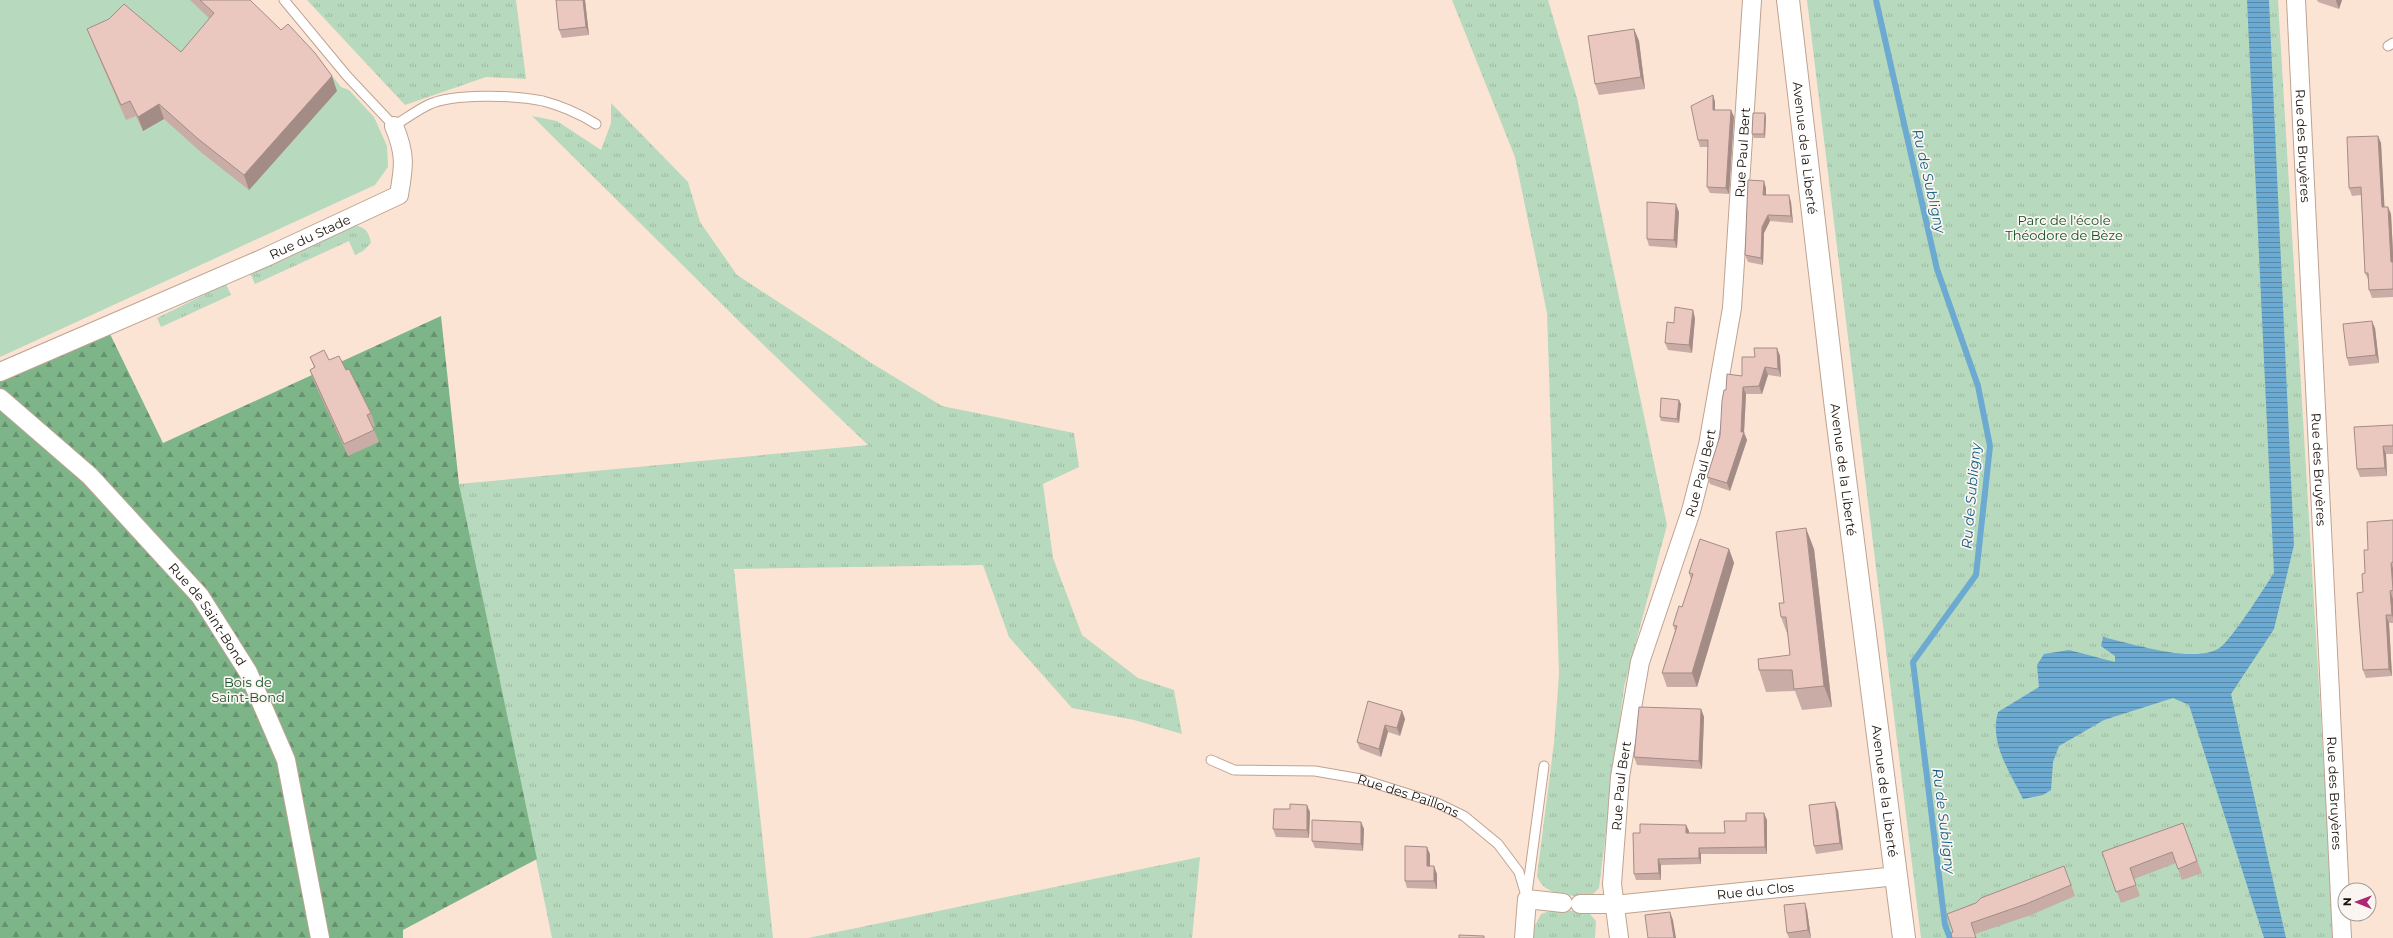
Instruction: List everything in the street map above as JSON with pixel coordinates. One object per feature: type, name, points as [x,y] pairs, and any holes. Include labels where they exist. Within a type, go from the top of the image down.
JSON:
[{"type":"main road","name":"Avenue de la Liberté","points":[[1788,0],[1837,417],[1904,938]]},
{"type":"street","name":"Rue Paul Bert","points":[[1619,938],[1612,884],[1620,777],[1640,662],[1691,511],[1706,453],[1732,308],[1752,0]]},
{"type":"street","name":"Rue des Bruyères","points":[[2296,0],[2342,938]]},
{"type":"street","name":"Rue du Stade","points":[[0,372],[264,258],[399,196],[405,163],[401,142],[394,126]]},
{"type":"street","name":"Rue de Saint-Bond","points":[[0,398],[90,476],[200,596],[248,672],[286,760],[320,938]]},
{"type":"street","name":"Rue du Clos","points":[[1527,899],[1572,903],[1614,904],[1897,876]]},
{"type":"street","points":[[1524,938],[1527,899]]},
{"type":"lane","name":"Rue du Stade","points":[[284,0],[347,76],[394,126]]},
{"type":"lane","points":[[394,126],[429,105],[462,98],[493,96],[542,101],[581,114],[596,124]]},
{"type":"lane","name":"Rue des Paillons","points":[[1211,760],[1234,770],[1315,771],[1361,779],[1437,803],[1464,816],[1498,844],[1519,872],[1527,899]]},
{"type":"lane","points":[[1527,899],[1544,766]]},
{"type":"green space","points":[[0,0],[245,0],[280,31],[284,28],[315,54],[341,87],[349,90],[374,117],[387,146],[388,167],[375,185],[0,357]]},
{"type":"green space","points":[[307,0],[516,0],[526,79],[486,77],[405,105]]},
{"type":"green space","points":[[1452,0],[1548,0],[1577,98],[1667,525],[1624,687],[1599,888],[1592,895],[1587,897],[1565,895],[1551,891],[1540,883],[1537,876],[1554,743],[1559,674],[1547,313],[1515,157]]},
{"type":"green space","name":"Parc de l'école Théodore de Bèze","points":[[1807,0],[2278,0],[2334,938],[1921,938]]},
{"type":"green space","points":[[611,103],[688,182],[700,222],[737,275],[873,364],[942,406],[1074,433],[1079,467],[1043,484],[1053,558],[1082,635],[1138,678],[1174,690],[1182,734],[1134,720],[1072,708],[1009,637],[983,565],[734,569],[773,938],[552,938],[459,484],[868,445],[748,330],[532,116],[557,121],[601,150],[611,123]]},
{"type":"green space","points":[[355,225],[364,229],[369,236],[371,243],[363,251],[355,255],[349,241],[255,284],[250,273]]},
{"type":"green space","points":[[226,284],[231,295],[161,327],[157,318]]},
{"type":"green space","name":"Bois de Saint-Bond","points":[[441,316],[459,484],[537,859],[403,930],[403,938],[0,938],[0,381],[110,334],[163,443]]},
{"type":"green space","points":[[1200,857],[1192,938],[808,938]]},
{"type":"green space","points":[[1553,910],[1589,913],[1596,921],[1595,938],[1531,938],[1532,931],[1541,914]]},
{"type":"water","points":[[2247,0],[2269,0],[2294,545],[2274,629],[2231,694],[2286,938],[2264,938],[2189,705],[2173,698],[2104,720],[2059,746],[2053,762],[2051,790],[2043,795],[2023,799],[2002,757],[1996,735],[1998,712],[2039,687],[2037,665],[2044,654],[2069,650],[2115,662],[2115,656],[2101,646],[2103,637],[2165,652],[2199,654],[2213,651],[2223,645],[2236,629],[2274,573]]},
{"type":"building","points":[[200,0],[250,0],[281,30],[288,24],[315,53],[332,76],[244,175],[197,138],[159,104],[138,117],[130,101],[121,105],[87,29],[109,19],[124,4],[181,52],[214,13]]},
{"type":"building","points":[[556,0],[583,0],[586,27],[559,30]]},
{"type":"building","points":[[1634,29],[1641,77],[1595,84],[1588,36]]},
{"type":"building","points":[[1713,95],[1713,110],[1731,110],[1726,188],[1707,187],[1708,140],[1698,140],[1691,106]]},
{"type":"building","points":[[1753,113],[1765,113],[1764,134],[1752,134]]},
{"type":"building","points":[[2378,136],[2382,207],[2388,207],[2391,262],[2393,262],[2393,289],[2369,290],[2368,273],[2365,273],[2361,187],[2349,188],[2347,137]]},
{"type":"building","points":[[1748,180],[1764,181],[1763,195],[1789,195],[1791,216],[1768,215],[1762,227],[1761,258],[1745,255]]},
{"type":"building","points":[[1647,202],[1676,204],[1674,240],[1647,239]]},
{"type":"building","points":[[1675,307],[1693,310],[1689,345],[1665,343],[1667,322],[1674,323]]},
{"type":"building","points":[[2372,321],[2376,355],[2347,358],[2343,324]]},
{"type":"building","points":[[1754,348],[1777,348],[1778,369],[1765,367],[1759,386],[1743,387],[1741,432],[1744,432],[1727,483],[1707,477],[1720,436],[1722,401],[1724,390],[1726,390],[1727,374],[1742,376],[1742,357],[1755,357]]},
{"type":"building","points":[[324,350],[329,360],[339,356],[346,370],[349,369],[371,413],[367,415],[374,430],[344,444],[310,370],[315,367],[310,357]]},
{"type":"building","points":[[1661,398],[1679,400],[1677,419],[1660,417]]},
{"type":"building","points":[[2393,425],[2393,446],[2383,446],[2385,468],[2357,469],[2354,427]]},
{"type":"building","points":[[2393,520],[2393,562],[2391,563],[2393,590],[2390,591],[2392,615],[2386,615],[2389,669],[2363,670],[2357,593],[2363,592],[2362,574],[2365,573],[2364,550],[2368,550],[2367,522]]},
{"type":"building","points":[[1806,528],[1824,686],[1794,689],[1792,670],[1759,670],[1758,659],[1790,655],[1786,617],[1781,617],[1779,603],[1784,603],[1776,532]]},
{"type":"building","points":[[1700,539],[1729,549],[1692,673],[1662,673],[1677,626],[1673,625],[1679,606],[1682,607],[1693,574],[1689,573]]},
{"type":"building","points":[[1368,701],[1402,711],[1397,728],[1385,725],[1379,749],[1357,742]]},
{"type":"building","points":[[1639,707],[1701,709],[1699,761],[1634,757]]},
{"type":"building","points":[[1835,802],[1840,843],[1814,846],[1809,805]]},
{"type":"building","points":[[1290,804],[1307,805],[1307,830],[1273,829],[1274,809],[1290,809]]},
{"type":"building","points":[[1746,813],[1764,813],[1765,847],[1699,848],[1699,858],[1658,859],[1659,873],[1634,874],[1633,833],[1640,833],[1640,824],[1686,825],[1686,833],[1725,833],[1724,821],[1746,821]]},
{"type":"building","points":[[1312,820],[1361,822],[1361,844],[1312,841]]},
{"type":"building","points":[[2183,823],[2197,861],[2178,869],[2172,852],[2130,868],[2136,885],[2116,892],[2102,852]]},
{"type":"building","points":[[1405,846],[1427,847],[1427,866],[1434,866],[1434,881],[1405,881]]},
{"type":"building","points":[[2064,866],[2071,885],[2026,904],[1971,923],[1976,938],[1952,938],[1951,933],[1953,932],[1947,914],[1976,903],[1981,898]]},
{"type":"building","points":[[1805,903],[1808,930],[1787,933],[1784,905]]},
{"type":"building","points":[[1670,912],[1674,938],[1648,938],[1645,915]]},
{"type":"building","points":[[1459,935],[1484,936],[1484,938],[1459,938]]},
{"type":"waterway","name":"Ru de Subligny","points":[[1876,0],[1937,269],[1978,386],[1990,446],[1976,575],[1913,662],[1945,925],[1950,938]]}]
